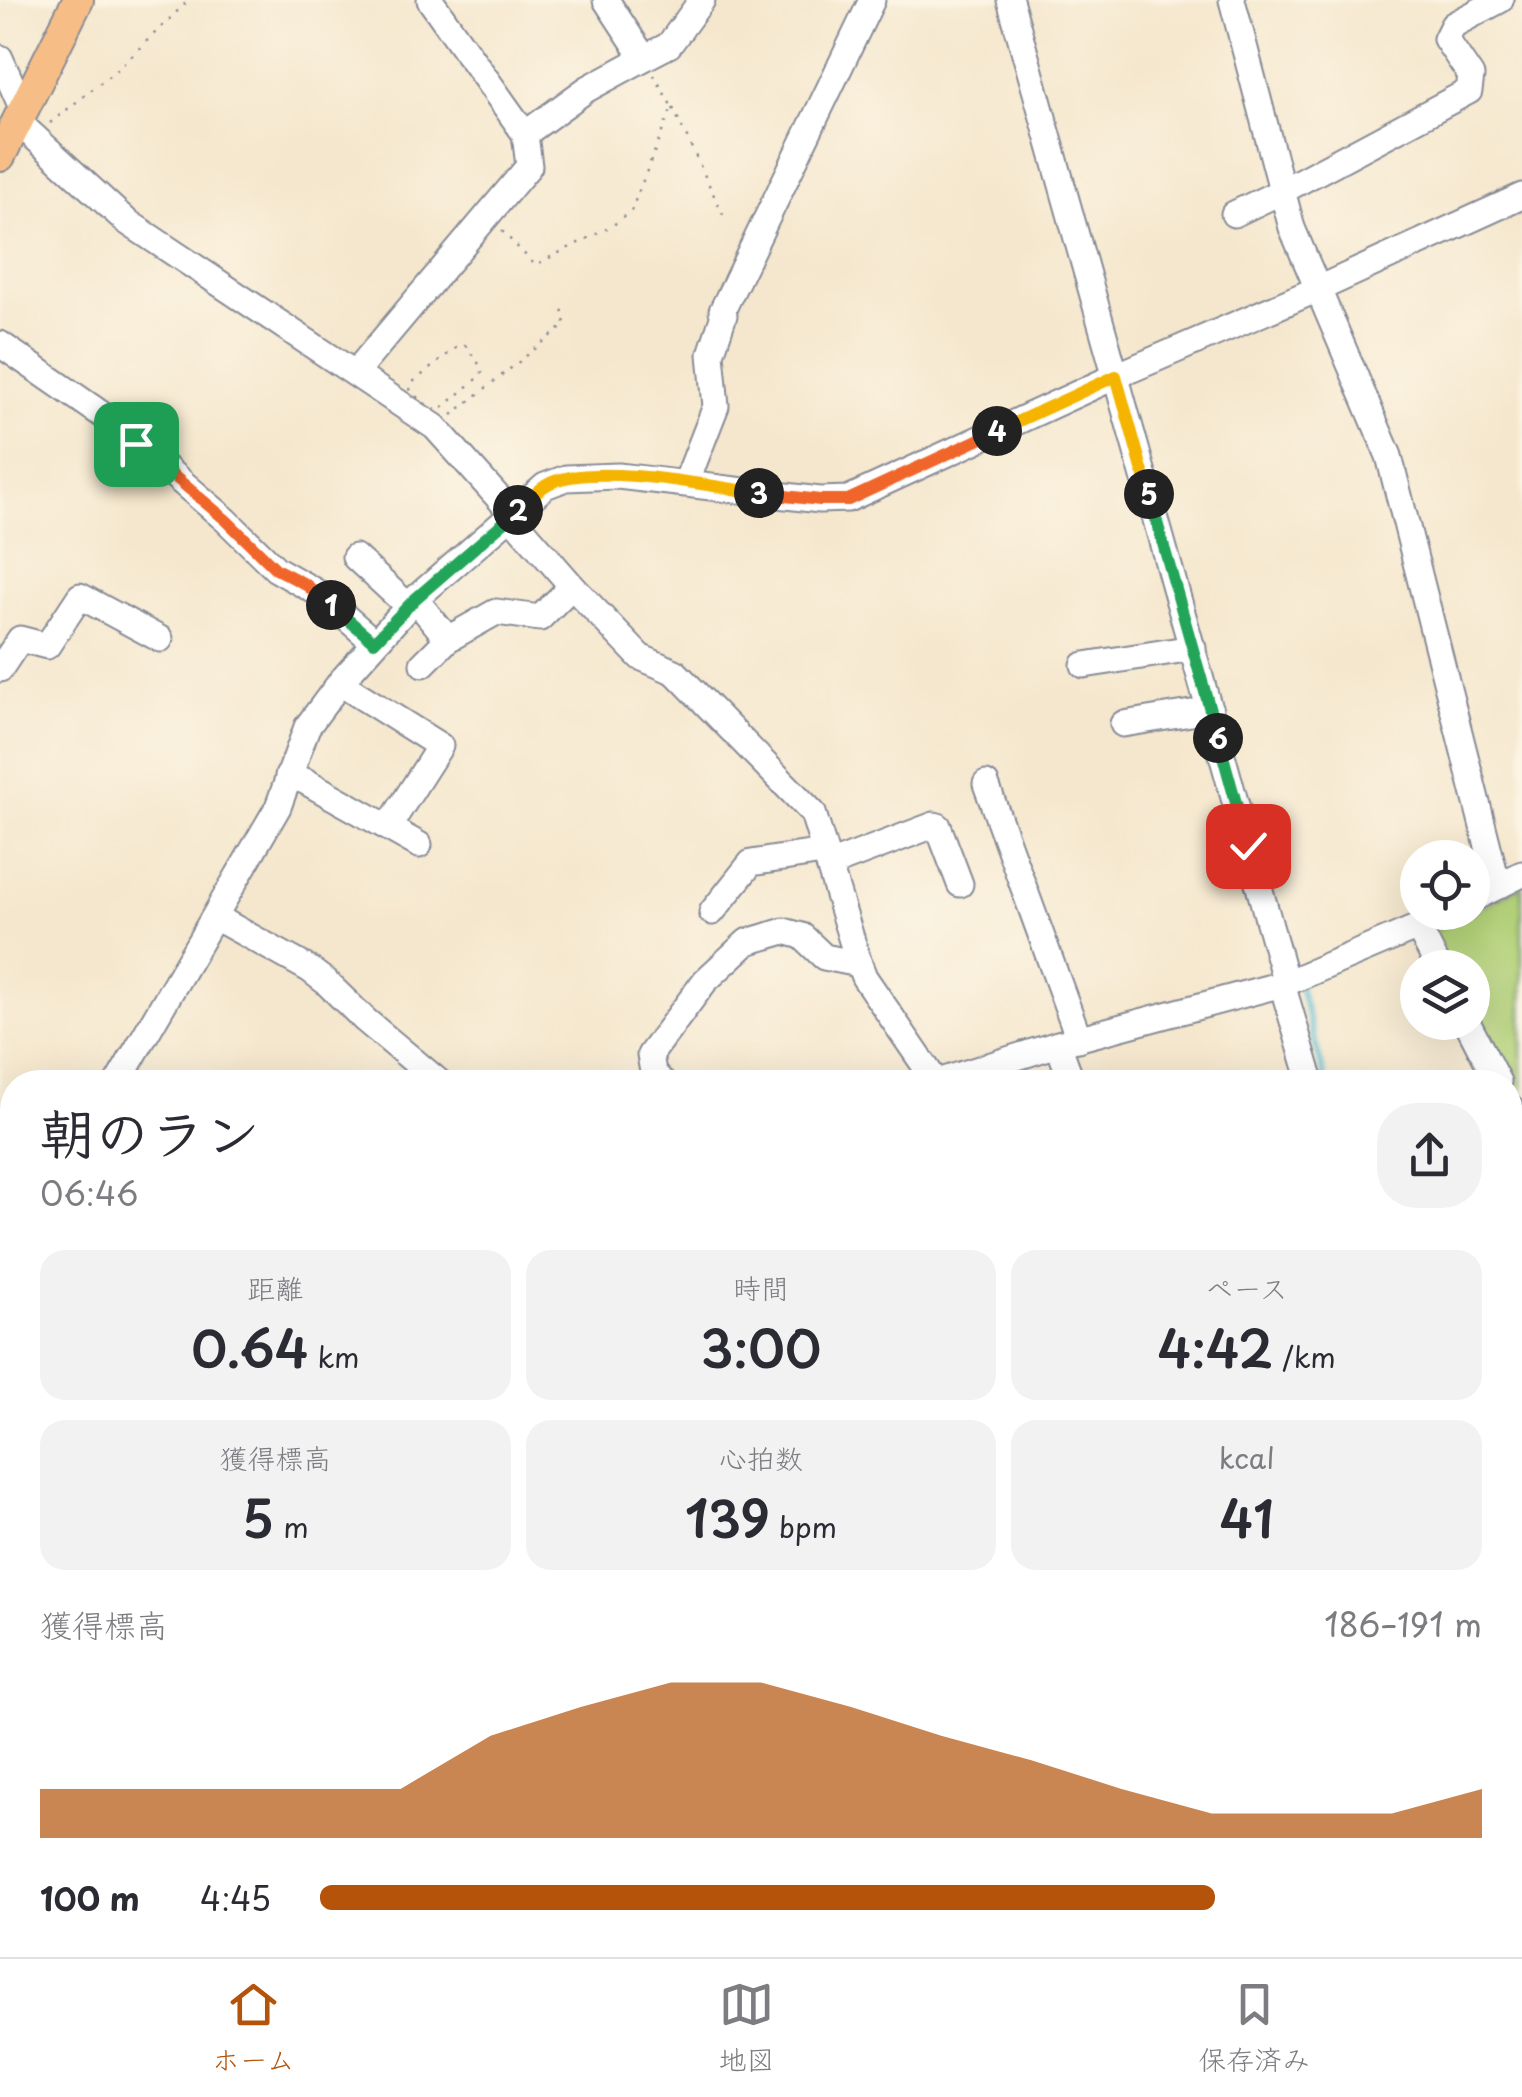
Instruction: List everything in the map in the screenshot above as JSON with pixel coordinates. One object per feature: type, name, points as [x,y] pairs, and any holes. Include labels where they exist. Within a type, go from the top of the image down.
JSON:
[{"type":"main road","points":[[0,156],[24,122],[78,0]]},
{"type":"street","points":[[355,373],[529,166],[525,134],[430,0]]},
{"type":"street","points":[[606,0],[644,58]]},
{"type":"street","points":[[525,134],[586,89],[669,45],[702,0]]},
{"type":"street","points":[[686,483],[716,406],[710,360],[722,311],[872,0]]},
{"type":"street","points":[[1010,0],[1308,1070]]},
{"type":"street","points":[[1018,26],[1028,0]]},
{"type":"street","points":[[1232,0],[1292,228],[1388,456],[1498,886]]},
{"type":"street","points":[[1234,214],[1469,90],[1471,76],[1446,39],[1453,25],[1500,0]]},
{"type":"street","points":[[0,58],[24,122],[126,220],[355,373],[445,415],[512,515],[572,586],[640,657],[675,672],[813,813],[858,964],[929,1070]]},
{"type":"street","points":[[125,1070],[278,807],[307,728],[342,680],[412,602],[544,486],[566,478],[618,476],[848,500],[1522,196]]},
{"type":"street","points":[[0,344],[107,418],[226,520],[276,569],[318,594],[374,642]]},
{"type":"street","points":[[355,556],[412,602],[448,639]]},
{"type":"street","points":[[423,664],[448,639],[496,612],[540,618],[572,586]]},
{"type":"street","points":[[0,669],[20,638],[47,646],[80,596],[160,639]]},
{"type":"street","points":[[1084,665],[1192,648]]},
{"type":"street","points":[[342,680],[351,690],[440,746],[396,815]]},
{"type":"street","points":[[1123,724],[1210,710]]},
{"type":"street","points":[[288,776],[305,781],[419,845]]},
{"type":"street","points":[[986,784],[1069,1042],[1071,1070]]},
{"type":"street","points":[[712,912],[750,863],[826,858],[934,825],[938,826],[960,884]]},
{"type":"street","points":[[1490,890],[1522,874]]},
{"type":"street","points":[[216,917],[326,982],[425,1070]]},
{"type":"street","points":[[977,1070],[1284,983],[1411,930]]},
{"type":"street","points":[[653,1070],[650,1055],[705,981],[747,942],[784,931],[802,936],[824,956],[858,964]]},
{"type":"street","points":[[1476,1040],[1492,1070]]},
{"type":"path","points":[[24,122],[118,69],[189,0]]},
{"type":"path","points":[[644,58],[672,106],[726,220]]},
{"type":"path","points":[[487,216],[535,265],[612,226],[631,210],[672,106]]},
{"type":"path","points":[[445,415],[564,325],[562,308]]},
{"type":"path","points":[[465,345],[482,368],[482,375],[445,415],[409,388],[457,347],[465,345]]},
{"type":"green space","points":[[1522,885],[1522,1070],[1502,1070],[1486,1040],[1490,1040],[1490,950],[1439,950],[1430,934],[1438,930],[1490,930],[1490,902]]},
{"type":"waterway","points":[[1300,988],[1323,1070]]},
{"type":"route","points":[[136,444],[226,520],[276,569],[305,584],[374,642],[415,599],[553,481],[618,476],[848,500],[1116,376],[1248,846]]}]
